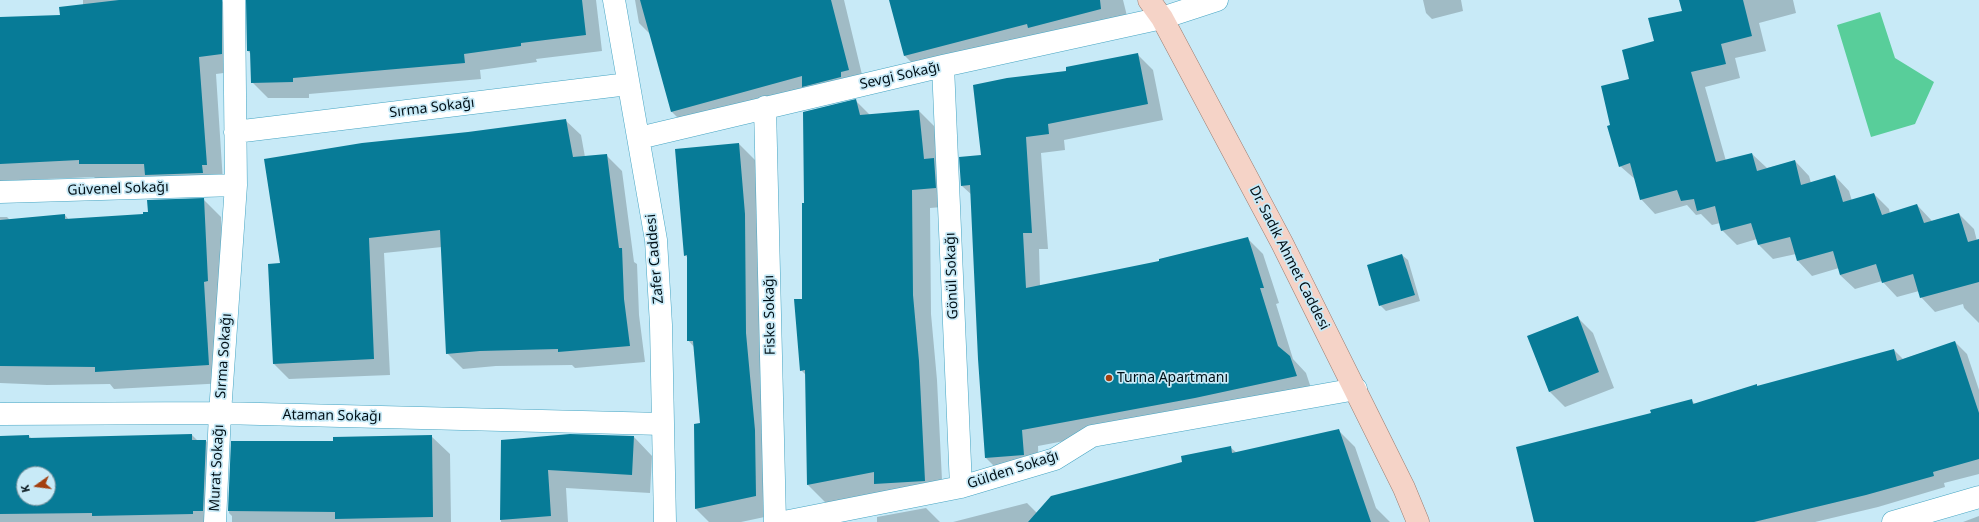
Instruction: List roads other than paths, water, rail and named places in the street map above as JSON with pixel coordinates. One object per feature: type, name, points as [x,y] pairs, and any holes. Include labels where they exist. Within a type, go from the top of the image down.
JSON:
[{"type":"main road","name":"Dr. Sadık Ahmet Caddesi","points":[[1149,0],[1162,18],[1282,243],[1356,389],[1404,488],[1418,522]]},
{"type":"street","name":"Sırma Sokağı","points":[[220,413],[236,185],[234,0]]},
{"type":"street","name":"Zafer Caddesi","points":[[614,0],[656,240],[661,325],[665,522]]},
{"type":"street","name":"Sevgi Sokağı","points":[[639,138],[943,66],[1162,18],[1217,0]]},
{"type":"street","name":"Gönül Sokağı","points":[[943,66],[961,487]]},
{"type":"street","name":"Sırma Sokağı","points":[[235,132],[628,84]]},
{"type":"street","name":"Fiske Sokağı","points":[[765,107],[775,522]]},
{"type":"street","name":"Güvenel Sokağı","points":[[0,192],[236,185]]},
{"type":"street","name":"Gülden Sokağı","points":[[784,522],[961,487],[1055,459],[1092,436],[1356,389]]},
{"type":"street","name":"Ataman Sokağı","points":[[0,414],[220,413],[663,424]]},
{"type":"street","name":"Murat Sokağı","points":[[215,522],[220,413]]},
{"type":"street","points":[[1893,522],[1979,498]]},
{"type":"place","name":"Turna Apartmanı","points":[[1109,378]]}]
